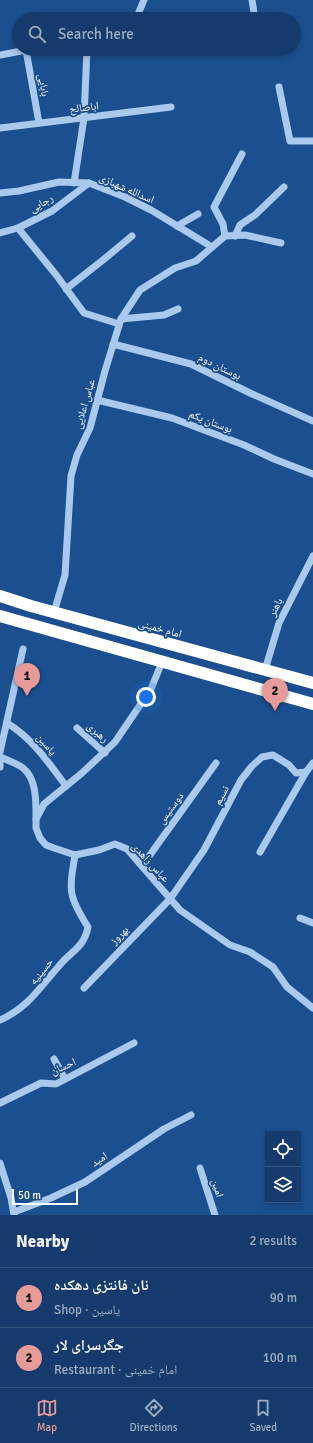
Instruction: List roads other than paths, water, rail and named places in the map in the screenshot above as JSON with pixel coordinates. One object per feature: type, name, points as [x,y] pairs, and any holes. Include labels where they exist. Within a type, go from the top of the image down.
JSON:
[{"type":"highway","name":"امام خمینی","points":[[0,596],[313,684]]},
{"type":"highway","points":[[0,616],[313,704]]},
{"type":"street","points":[[139,12],[144,0]]},
{"type":"street","points":[[252,0],[254,12]]},
{"type":"street","points":[[0,55],[12,53]]},
{"type":"street","name":"بابایی","points":[[30,56],[39,123]]},
{"type":"street","points":[[74,183],[84,118],[87,56]]},
{"type":"street","points":[[279,87],[290,141],[313,141]]},
{"type":"street","name":"اباصالح","points":[[0,128],[171,107]]},
{"type":"street","points":[[242,154],[214,207],[223,224],[225,236],[245,235],[281,243]]},
{"type":"street","name":"اسدالله شهبازی","points":[[0,193],[19,191],[59,182],[89,183],[125,197],[151,210],[212,246]]},
{"type":"street","name":"رجایی","points":[[0,233],[18,228],[52,211],[89,183]]},
{"type":"street","points":[[235,236],[240,225],[255,215],[284,187]]},
{"type":"street","points":[[177,226],[198,214]]},
{"type":"street","points":[[18,228],[84,313],[120,321],[164,315],[178,309]]},
{"type":"street","points":[[66,289],[132,236]]},
{"type":"street","name":"عباس اعلایی","points":[[54,612],[65,575],[71,476],[78,455],[90,428],[120,321],[140,290],[175,268],[196,261],[225,236]]},
{"type":"street","name":"بوستان دوم","points":[[113,344],[191,364],[313,421]]},
{"type":"street","name":"بوستان یکم","points":[[97,400],[172,418],[313,474]]},
{"type":"street","name":"باهنر","points":[[265,670],[279,623],[313,556]]},
{"type":"street","points":[[0,752],[23,649]]},
{"type":"street","points":[[36,820],[44,804],[105,753],[115,742],[151,689],[162,662]]},
{"type":"street","name":"یاسین","points":[[7,723],[21,732],[35,746],[66,786]]},
{"type":"street","name":"رهبری","points":[[77,728],[105,753]]},
{"type":"street","name":"نسیم","points":[[170,899],[204,850],[242,780],[252,766],[262,757],[273,755],[289,765],[296,773],[306,772]]},
{"type":"street","points":[[0,757],[23,768],[29,775],[33,784],[36,820]]},
{"type":"street","name":"دوستیس","points":[[142,866],[216,763]]},
{"type":"street","points":[[260,852],[306,772],[313,763]]},
{"type":"street","name":"عباس زاهدی","points":[[36,820],[36,828],[40,838],[46,845],[75,854],[99,850],[115,844],[127,849],[180,910],[230,945],[250,952],[273,967],[287,987],[312,1004]]},
{"type":"street","name":"حسینیه","points":[[0,1020],[23,1008],[39,991],[60,964],[83,942],[87,936],[88,927],[78,911],[71,895],[70,882],[75,854]]},
{"type":"street","name":"بهروز","points":[[84,988],[170,899]]},
{"type":"street","points":[[300,918],[313,923]]},
{"type":"street","name":"احسان","points":[[0,1103],[41,1083],[56,1084],[134,1043]]},
{"type":"street","points":[[54,1059],[65,1079]]},
{"type":"street","name":"امید","points":[[14,1213],[85,1182],[164,1129],[191,1115]]},
{"type":"street","points":[[0,1163],[2,1176],[11,1198],[14,1213]]},
{"type":"street","name":"امین","points":[[200,1168],[215,1215]]},
{"type":"place","name":"نان فانتزی دهکده","points":[[27,696]]},
{"type":"place","name":"جگرسرای لار","points":[[275,711]]}]
